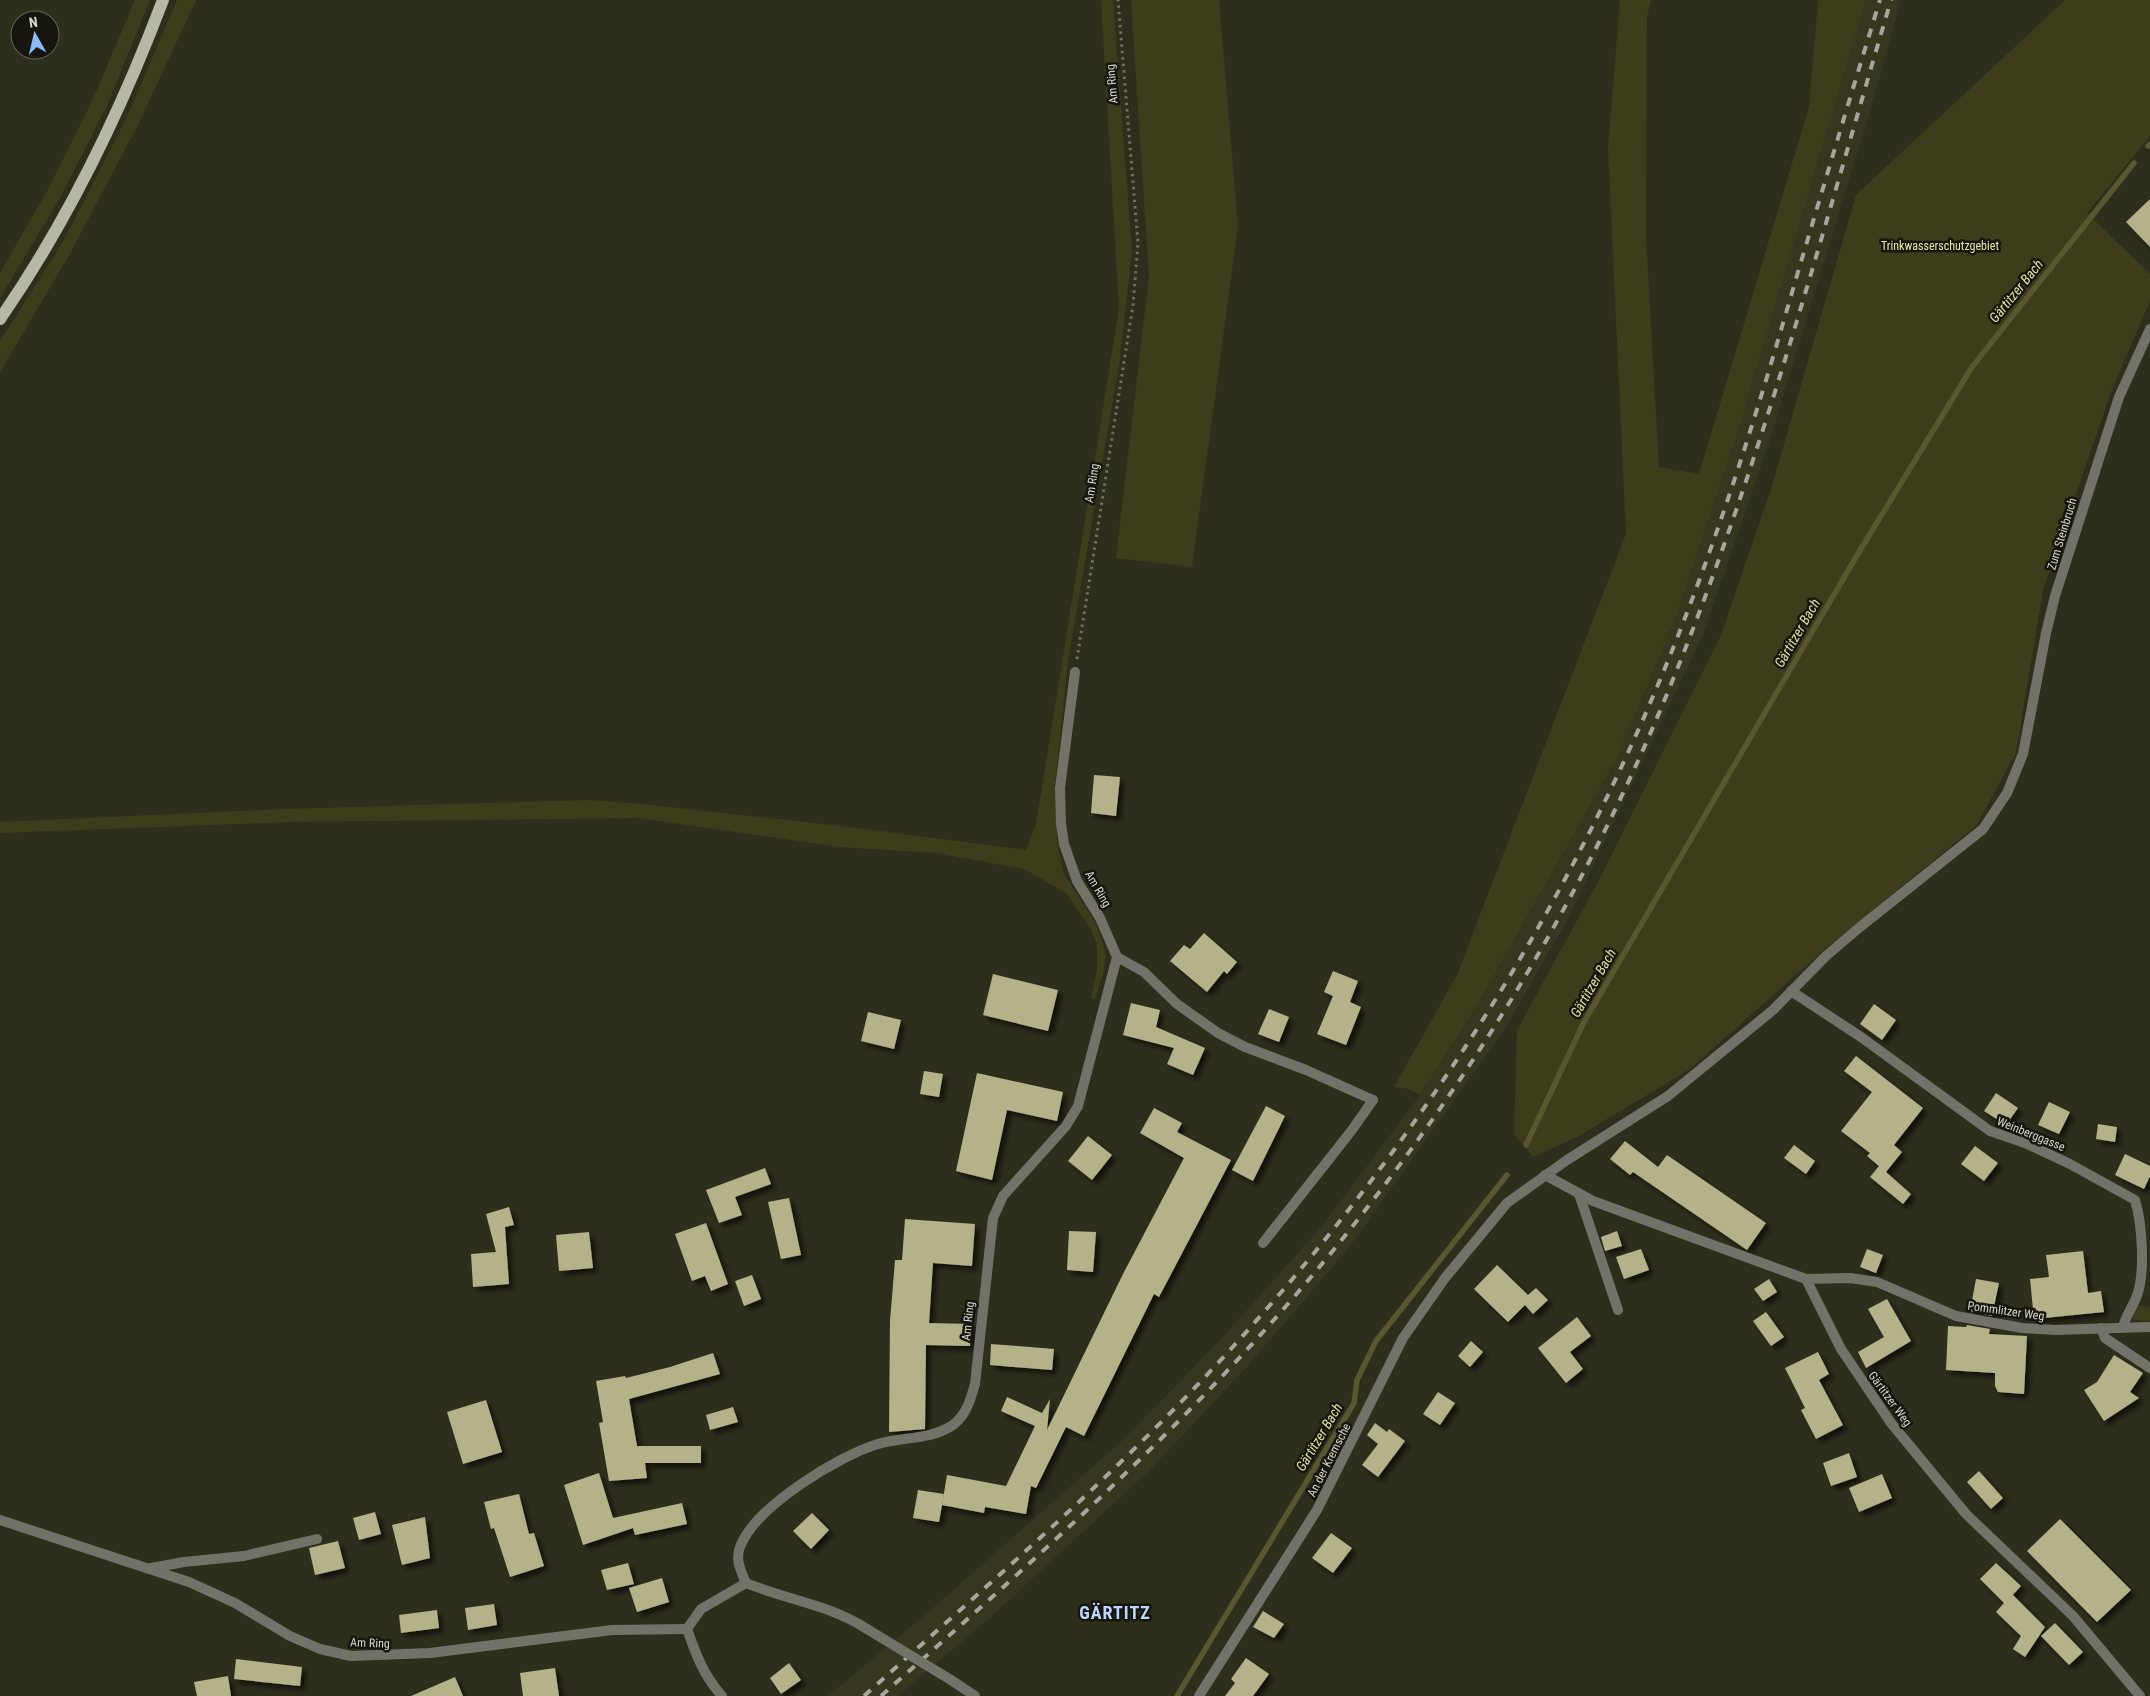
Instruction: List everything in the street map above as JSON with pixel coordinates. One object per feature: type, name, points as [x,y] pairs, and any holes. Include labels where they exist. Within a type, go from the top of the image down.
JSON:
[{"type":"main road","points":[[0,319],[46,246],[93,160],[115,114],[163,0]]},
{"type":"street","name":"Zum Steinbruch","points":[[1791,991],[1826,956],[1860,927],[1983,829],[2007,792],[2023,754],[2044,641],[2055,596],[2120,397],[2150,328]]},
{"type":"street","name":"Am Ring","points":[[746,1583],[738,1564],[740,1548],[747,1534],[781,1498],[854,1453],[878,1444],[929,1436],[949,1428],[962,1416],[970,1402],[975,1384],[993,1218],[1004,1196],[1066,1126],[1078,1106],[1117,956],[1100,918],[1077,881],[1064,844],[1061,824],[1060,788],[1075,672]]},
{"type":"street","points":[[1117,956],[1144,972],[1178,1004],[1218,1033],[1245,1047],[1306,1070],[1373,1100],[1352,1130],[1263,1243]]},
{"type":"street","name":"An der Kremsche","points":[[1199,1696],[1317,1510],[1403,1338],[1418,1315],[1480,1234],[1507,1203],[1545,1175],[1668,1096],[1773,1010],[1791,991]]},
{"type":"street","name":"Weinberggasse","points":[[1791,991],[1861,1037],[1990,1131],[2025,1143],[2070,1164],[2135,1200],[2140,1214],[2141,1273],[2136,1298],[2126,1313],[2123,1327]]},
{"type":"street","points":[[1545,1175],[1580,1194],[1649,1223],[1806,1279]]},
{"type":"street","points":[[1580,1194],[1618,1310]]},
{"type":"street","name":"Pommlitzer Weg","points":[[1806,1279],[1850,1278],[1877,1282],[1956,1316],[1988,1322],[2055,1330],[2123,1327],[2150,1328]]},
{"type":"street","name":"Gärtitzer Weg","points":[[1806,1279],[1841,1348],[1891,1424],[1966,1514],[2073,1616],[2140,1696]]},
{"type":"street","points":[[2101,1328],[2105,1338],[2150,1368]]},
{"type":"street","name":"Am Ring","points":[[0,1520],[189,1582],[235,1603],[290,1636],[320,1649],[351,1656],[430,1654],[612,1630],[687,1629]]},
{"type":"street","points":[[151,1568],[184,1562],[244,1556],[317,1539]]},
{"type":"street","points":[[722,1696],[710,1683],[699,1664],[687,1629],[701,1609],[746,1583],[771,1594],[834,1611],[867,1629],[975,1696]]},
{"type":"path","name":"Am Ring","points":[[1075,672],[1133,305],[1138,243],[1118,0]]},
{"type":"shaded area","points":[[1866,0],[1901,0],[1869,115],[1768,446],[1703,635],[1567,921],[1505,1029],[1351,1245],[1247,1367],[1149,1471],[993,1615],[898,1696],[828,1696],[926,1614],[1123,1440],[1221,1339],[1321,1227],[1420,1095],[1475,1009],[1617,758],[1674,622],[1736,438]]},
{"type":"green space","points":[[135,0],[150,0],[106,108],[60,198],[0,298],[0,273],[46,193],[93,99]]},
{"type":"green space","points":[[177,0],[196,0],[138,125],[68,257],[0,372],[0,341],[58,250],[79,211],[126,119]]},
{"type":"green space","points":[[1101,0],[1113,0],[1132,252],[1120,359],[1068,661],[1055,785],[1057,841],[1063,872],[1096,924],[1106,954],[1104,970],[1095,1000],[1091,998],[1097,970],[1097,945],[1091,929],[1066,893],[1024,869],[937,853],[839,847],[639,818],[288,822],[0,833],[0,822],[286,809],[590,800],[841,826],[1026,850],[1036,824],[1119,309]]},
{"type":"green space","points":[[1131,0],[1219,0],[1238,226],[1192,567],[1116,558],[1149,276]]},
{"type":"green space","points":[[1620,0],[1651,0],[1647,17],[1646,238],[1659,467],[1699,474],[1809,107],[1818,0],[1866,0],[1736,438],[1674,622],[1617,758],[1475,1009],[1420,1095],[1409,1089],[1394,1087],[1457,975],[1626,534],[1608,148]]},
{"type":"green space","name":"Trinkwasserschutzgebiet","points":[[2065,0],[2150,0],[2150,136],[2087,213],[2150,274],[2150,301],[2113,387],[2043,590],[2016,753],[1976,826],[1825,949],[1690,1069],[1579,1136],[1533,1157],[1514,1134],[1517,1030],[1599,880],[1721,635],[1771,489],[1856,195]]},
{"type":"green space","points":[[2136,1305],[2150,1307],[2150,1321],[2134,1320],[2130,1314]]},
{"type":"building","points":[[2150,199],[2150,247],[2126,222]]},
{"type":"building","points":[[1094,775],[1120,777],[1116,816],[1091,813]]},
{"type":"building","points":[[1204,933],[1237,962],[1227,974],[1224,971],[1207,992],[1170,961],[1184,945],[1190,949]]},
{"type":"building","points":[[1333,971],[1358,981],[1350,1002],[1361,1007],[1346,1045],[1317,1034],[1333,996],[1324,992]]},
{"type":"building","points":[[993,974],[1058,990],[1048,1031],[983,1015]]},
{"type":"building","points":[[1131,1003],[1160,1010],[1156,1027],[1205,1048],[1193,1075],[1167,1064],[1174,1048],[1123,1035]]},
{"type":"building","points":[[1874,1004],[1896,1020],[1882,1040],[1860,1024]]},
{"type":"building","points":[[1269,1009],[1289,1017],[1279,1042],[1258,1034]]},
{"type":"building","points":[[868,1012],[901,1020],[894,1049],[861,1041]]},
{"type":"building","points":[[1856,1056],[1923,1108],[1894,1145],[1902,1152],[1886,1172],[1911,1194],[1903,1204],[1870,1177],[1879,1166],[1867,1156],[1870,1153],[1841,1131],[1872,1092],[1844,1071]]},
{"type":"building","points":[[924,1071],[943,1074],[939,1097],[920,1094]]},
{"type":"building","points":[[977,1073],[1063,1092],[1057,1121],[1007,1110],[992,1180],[956,1171]]},
{"type":"building","points":[[1996,1093],[2018,1108],[2006,1125],[1984,1111]]},
{"type":"building","points":[[2049,1102],[2070,1112],[2059,1134],[2038,1125]]},
{"type":"building","points":[[1266,1106],[1285,1116],[1253,1181],[1232,1170]]},
{"type":"building","points":[[1154,1108],[1182,1123],[1177,1132],[1231,1160],[1159,1297],[1154,1294],[1084,1436],[1066,1427],[1036,1488],[1031,1486],[1026,1514],[985,1507],[984,1513],[942,1505],[947,1475],[1006,1486],[1035,1426],[1001,1411],[1007,1397],[1042,1413],[1050,1399],[1047,1430],[1123,1274],[1184,1158],[1140,1133]]},
{"type":"building","points":[[2098,1124],[2117,1127],[2115,1142],[2096,1139]]},
{"type":"building","points":[[1088,1136],[1112,1155],[1092,1180],[1068,1161]]},
{"type":"building","points":[[1625,1141],[1658,1167],[1667,1155],[1766,1223],[1747,1250],[1633,1172],[1630,1175],[1610,1159]]},
{"type":"building","points":[[1794,1145],[1815,1161],[1806,1174],[1784,1158]]},
{"type":"building","points":[[1975,1146],[1998,1163],[1984,1181],[1961,1164]]},
{"type":"building","points":[[2125,1154],[2150,1166],[2150,1176],[2144,1189],[2115,1175]]},
{"type":"building","points":[[765,1168],[771,1184],[735,1197],[742,1215],[719,1223],[706,1190]]},
{"type":"building","points":[[789,1198],[801,1255],[781,1259],[768,1202]]},
{"type":"building","points":[[509,1207],[514,1225],[505,1227],[509,1284],[473,1287],[471,1254],[496,1252],[486,1214]]},
{"type":"building","points":[[905,1219],[975,1224],[972,1266],[933,1263],[929,1323],[971,1324],[970,1346],[926,1345],[925,1429],[889,1432],[890,1321],[895,1260],[902,1260]]},
{"type":"building","points":[[706,1223],[728,1284],[711,1291],[705,1276],[692,1281],[675,1234]]},
{"type":"building","points":[[1069,1231],[1096,1232],[1093,1272],[1067,1270]]},
{"type":"building","points":[[1617,1231],[1622,1246],[1605,1251],[1601,1237]]},
{"type":"building","points":[[589,1232],[593,1268],[559,1271],[556,1235]]},
{"type":"building","points":[[1641,1249],[1649,1270],[1624,1279],[1616,1257]]},
{"type":"building","points":[[1867,1249],[1883,1255],[1876,1273],[1860,1267]]},
{"type":"building","points":[[2083,1251],[2088,1293],[2101,1291],[2104,1312],[2034,1319],[2030,1279],[2049,1277],[2046,1255]]},
{"type":"building","points":[[1497,1265],[1528,1295],[1536,1288],[1548,1300],[1533,1314],[1525,1305],[1508,1322],[1474,1289]]},
{"type":"building","points":[[752,1275],[761,1299],[744,1306],[735,1281]]},
{"type":"building","points":[[1769,1279],[1777,1292],[1763,1301],[1754,1289]]},
{"type":"building","points":[[1976,1279],[1999,1283],[1992,1316],[1970,1311]]},
{"type":"building","points":[[1887,1299],[1911,1341],[1866,1368],[1858,1352],[1884,1337],[1868,1309]]},
{"type":"building","points":[[1766,1312],[1784,1337],[1771,1346],[1753,1321]]},
{"type":"building","points":[[1577,1317],[1591,1336],[1570,1352],[1583,1369],[1566,1383],[1538,1348]]},
{"type":"building","points":[[1967,1325],[1990,1329],[1989,1334],[2027,1336],[2024,1394],[1998,1392],[1995,1386],[1995,1373],[1946,1370],[1948,1326],[1966,1327]]},
{"type":"building","points":[[1471,1341],[1483,1352],[1470,1367],[1458,1356]]},
{"type":"building","points":[[991,1344],[1054,1349],[1052,1370],[990,1365]]},
{"type":"building","points":[[1818,1352],[1829,1374],[1819,1380],[1843,1425],[1816,1439],[1801,1410],[1805,1408],[1785,1368]]},
{"type":"building","points":[[713,1353],[720,1374],[629,1399],[637,1446],[701,1446],[701,1463],[645,1463],[647,1478],[609,1481],[599,1423],[603,1422],[596,1381],[625,1376],[626,1378],[670,1367]]},
{"type":"building","points":[[2114,1355],[2143,1373],[2130,1392],[2139,1398],[2104,1421],[2084,1390],[2097,1382]]},
{"type":"building","points":[[1438,1392],[1455,1403],[1440,1425],[1423,1414]]},
{"type":"building","points":[[486,1400],[502,1452],[463,1464],[447,1412]]},
{"type":"building","points":[[733,1407],[738,1422],[710,1430],[706,1415]]},
{"type":"building","points":[[1375,1423],[1387,1432],[1389,1429],[1405,1441],[1378,1477],[1362,1465],[1378,1444],[1367,1435]]},
{"type":"building","points":[[1849,1453],[1857,1477],[1831,1486],[1823,1463]]},
{"type":"building","points":[[1979,1471],[2003,1498],[1991,1509],[1967,1482]]},
{"type":"building","points":[[599,1473],[613,1518],[682,1503],[687,1524],[635,1535],[633,1528],[583,1545],[564,1485]]},
{"type":"building","points":[[1882,1474],[1892,1498],[1859,1512],[1849,1488]]},
{"type":"building","points":[[918,1490],[944,1494],[939,1522],[913,1518]]},
{"type":"building","points":[[519,1494],[529,1534],[534,1533],[544,1566],[510,1577],[494,1528],[491,1529],[484,1502]]},
{"type":"building","points":[[375,1512],[381,1534],[359,1540],[353,1518]]},
{"type":"building","points":[[812,1513],[829,1530],[811,1549],[793,1531]]},
{"type":"building","points":[[425,1517],[430,1558],[402,1565],[392,1525]]},
{"type":"building","points":[[2060,1519],[2131,1590],[2097,1622],[2027,1551]]},
{"type":"building","points":[[1331,1533],[1352,1548],[1333,1573],[1312,1558]]},
{"type":"building","points":[[338,1541],[345,1568],[315,1575],[309,1548]]},
{"type":"building","points":[[628,1563],[634,1584],[607,1590],[601,1570]]},
{"type":"building","points":[[1996,1563],[2021,1586],[2009,1599],[2013,1595],[2045,1627],[2025,1657],[2013,1649],[2021,1636],[1996,1612],[2004,1603],[1980,1579]]},
{"type":"building","points":[[662,1578],[669,1602],[637,1612],[629,1588]]},
{"type":"building","points":[[494,1604],[497,1625],[468,1630],[465,1608]]},
{"type":"building","points":[[437,1610],[439,1628],[401,1633],[399,1615]]},
{"type":"building","points":[[1263,1611],[1284,1624],[1274,1638],[1253,1627]]},
{"type":"building","points":[[2055,1623],[2083,1652],[2069,1665],[2041,1636]]},
{"type":"building","points":[[1246,1658],[1269,1674],[1253,1696],[1225,1696],[1235,1683],[1231,1679]]},
{"type":"building","points":[[236,1659],[302,1667],[300,1686],[234,1679]]},
{"type":"building","points":[[789,1663],[801,1680],[781,1694],[770,1678]]},
{"type":"building","points":[[555,1668],[559,1696],[523,1696],[520,1673]]},
{"type":"building","points":[[228,1676],[231,1696],[197,1696],[194,1682]]},
{"type":"building","points":[[455,1677],[463,1696],[411,1696]]},
{"type":"waterway","name":"Gärtitzer Bach","points":[[1526,1145],[1584,1022],[1856,557],[1972,367],[2134,163]]},
{"type":"waterway","name":"Gärtitzer Bach","points":[[1177,1696],[1354,1403],[1357,1380],[1376,1341],[1507,1175]]},
{"type":"railway","points":[[864,1696],[1009,1567],[1104,1479],[1239,1340],[1363,1192],[1420,1114],[1474,1034],[1524,952],[1571,868],[1614,782],[1675,644],[1713,542],[1748,438],[1880,0]]},
{"type":"railway","points":[[881,1696],[1111,1488],[1242,1355],[1307,1281],[1369,1205],[1428,1125],[1484,1043],[1536,959],[1583,872],[1627,784],[1667,694],[1732,523],[1788,350],[1891,0]]},
{"type":"district","name":"GÄRTITZ","points":[[1115,1612]]}]
